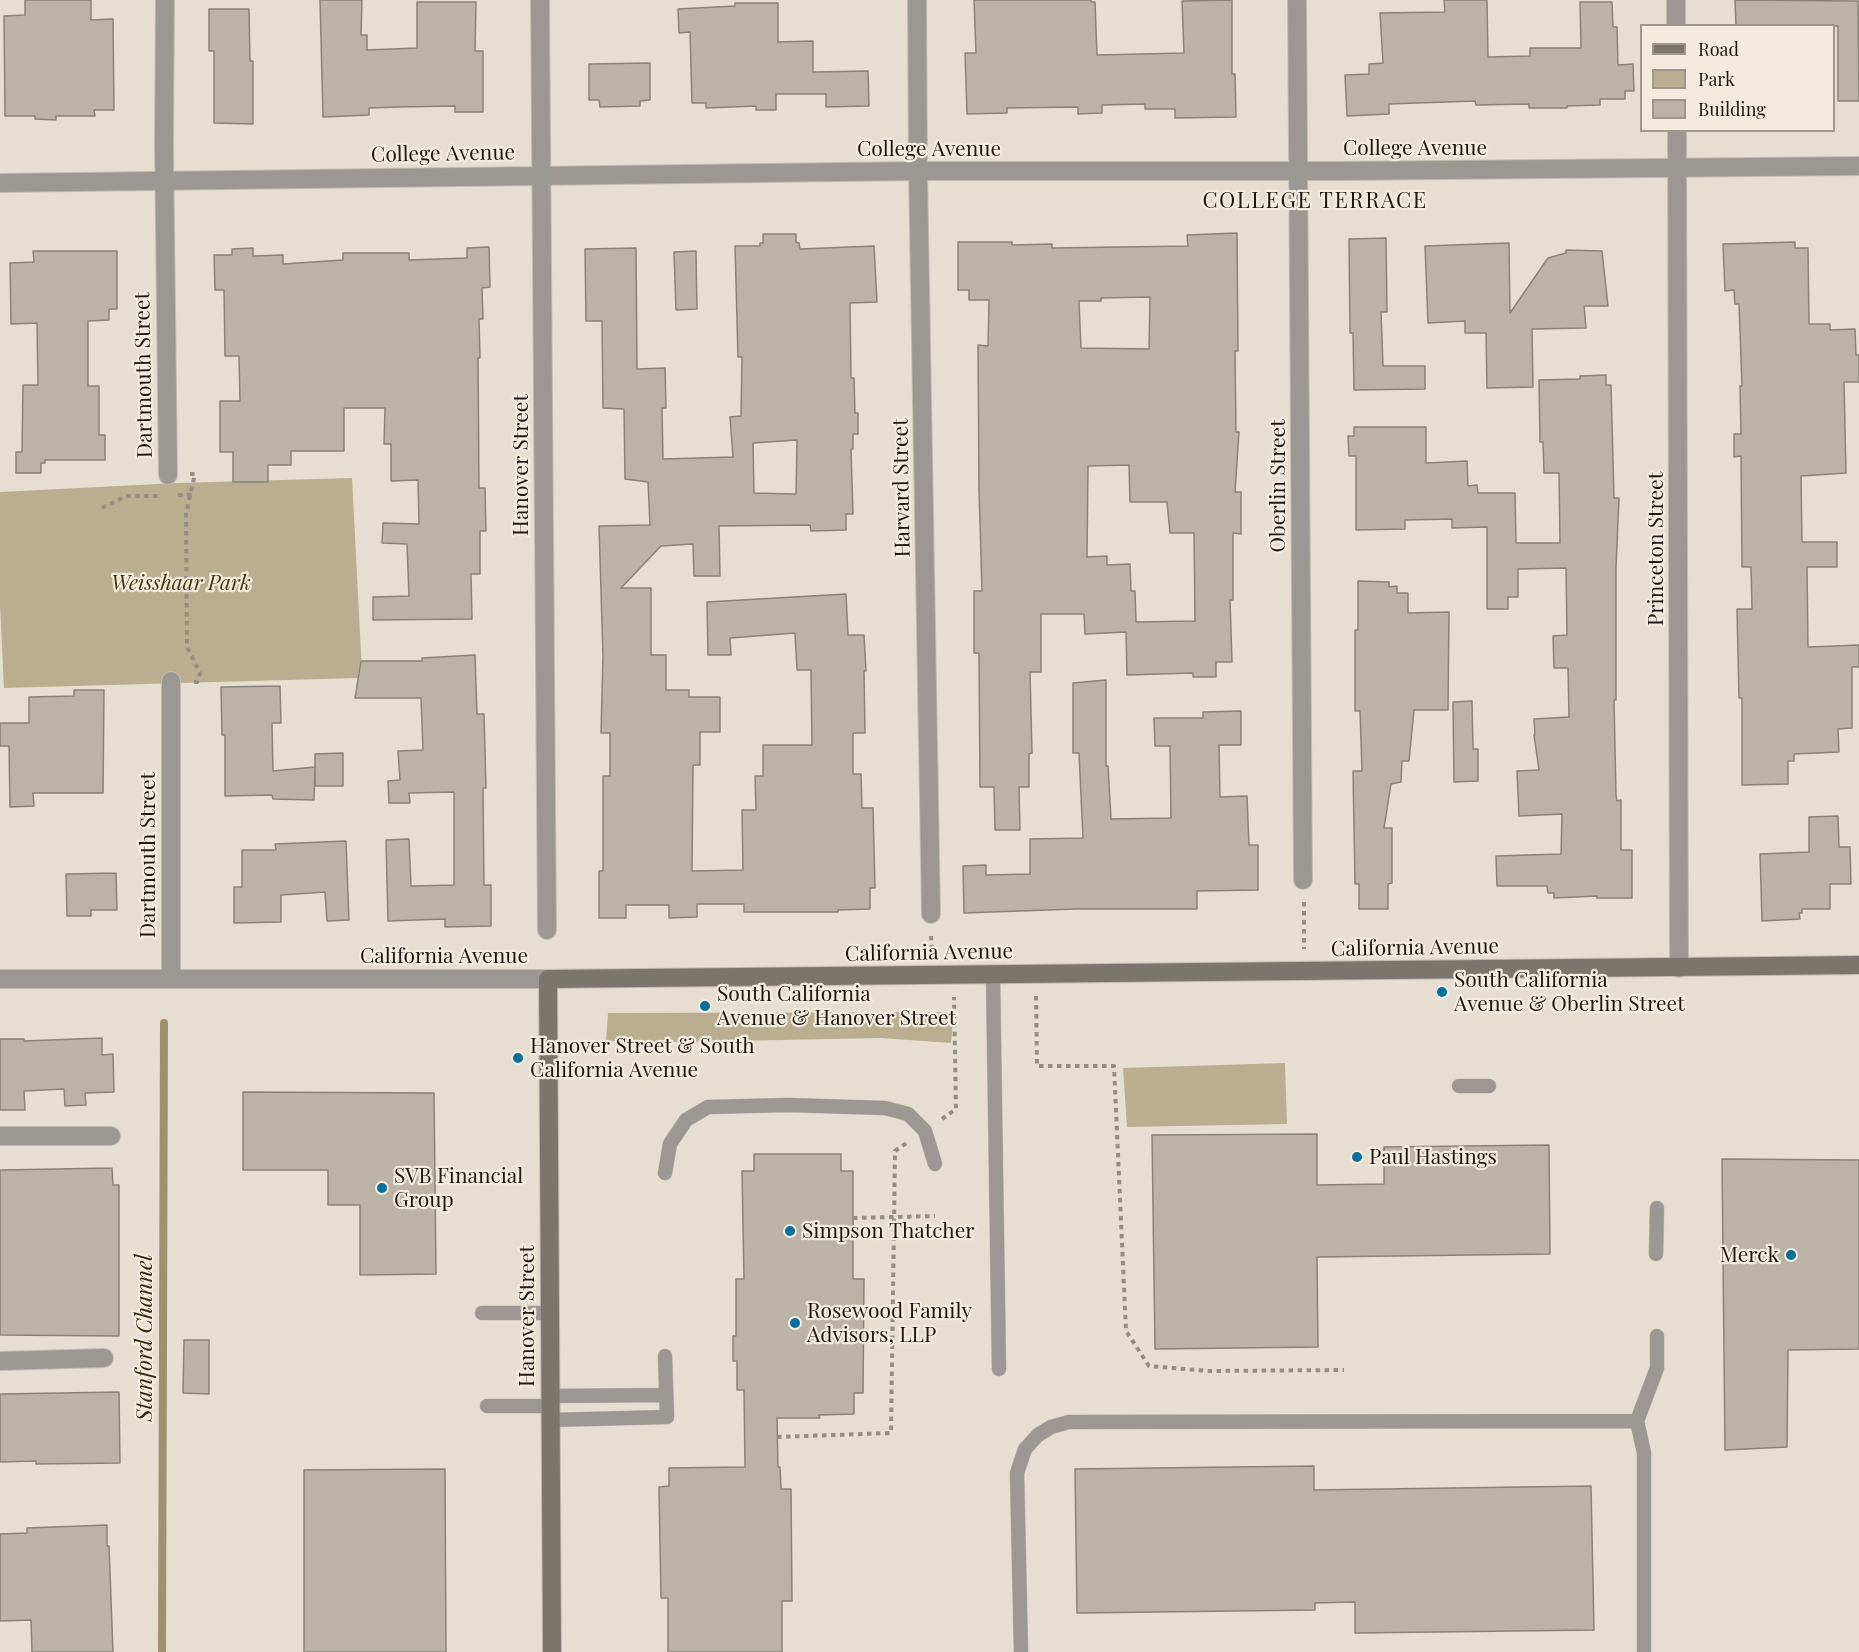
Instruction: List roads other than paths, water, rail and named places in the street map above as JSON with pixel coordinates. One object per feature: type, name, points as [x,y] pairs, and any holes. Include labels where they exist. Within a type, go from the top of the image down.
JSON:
[{"type":"street","name":"Dartmouth Street","points":[[165,0],[164,180],[168,475]]},
{"type":"street","name":"Hanover Street","points":[[540,0],[547,930]]},
{"type":"street","name":"Harvard Street","points":[[917,0],[931,914]]},
{"type":"street","name":"Oberlin Street","points":[[1297,0],[1304,880]]},
{"type":"street","points":[[1676,0],[1676,24]]},
{"type":"street","name":"Princeton Street","points":[[1677,132],[1679,968]]},
{"type":"street","name":"College Avenue","points":[[0,183],[918,171],[1298,171],[1859,166]]},
{"type":"street","name":"Dartmouth Street","points":[[171,681],[171,978]]},
{"type":"street","name":"California Avenue","points":[[0,980],[548,979],[1859,965]]},
{"type":"street","name":"Hanover Street","points":[[548,979],[552,1652]]},
{"type":"street","points":[[0,1137],[111,1136]]},
{"type":"street","points":[[0,1361],[104,1358]]},
{"type":"lane","points":[[993,975],[999,1369]]},
{"type":"lane","points":[[1459,1086],[1489,1086]]},
{"type":"lane","points":[[665,1173],[670,1144],[686,1120],[708,1107],[788,1105],[885,1108],[909,1114],[925,1131],[935,1164]]},
{"type":"lane","points":[[1656,1254],[1657,1208]]},
{"type":"lane","points":[[482,1313],[550,1313]]},
{"type":"lane","points":[[1644,1652],[1644,1453],[1637,1421],[1657,1368],[1656,1336]]},
{"type":"lane","points":[[487,1406],[550,1408],[667,1417],[665,1356]]},
{"type":"lane","points":[[550,1408],[666,1395]]},
{"type":"lane","points":[[1021,1652],[1017,1473],[1025,1449],[1038,1435],[1051,1427],[1069,1422],[1637,1421]]},
{"type":"waterway","name":"Stanford Channel","points":[[162,1652],[164,1023]]},
{"type":"place","name":"South California Avenue & Oberlin Street","points":[[1442,992]]},
{"type":"place","name":"South California Avenue & Hanover Street","points":[[705,1006]]},
{"type":"place","name":"Hanover Street & South California Avenue","points":[[518,1058]]},
{"type":"place","name":"Paul Hastings","points":[[1357,1157]]},
{"type":"place","name":"SVB Financial Group","points":[[382,1188]]},
{"type":"place","name":"Simpson Thatcher","points":[[790,1231]]},
{"type":"place","name":"Merck","points":[[1791,1255]]},
{"type":"place","name":"Rosewood Family Advisors, LLP","points":[[795,1323]]},
{"type":"district","name":"COLLEGE TERRACE","points":[[1315,201]]},
{"type":"park label","name":"Weisshaar Park","points":[[181,583]]}]
